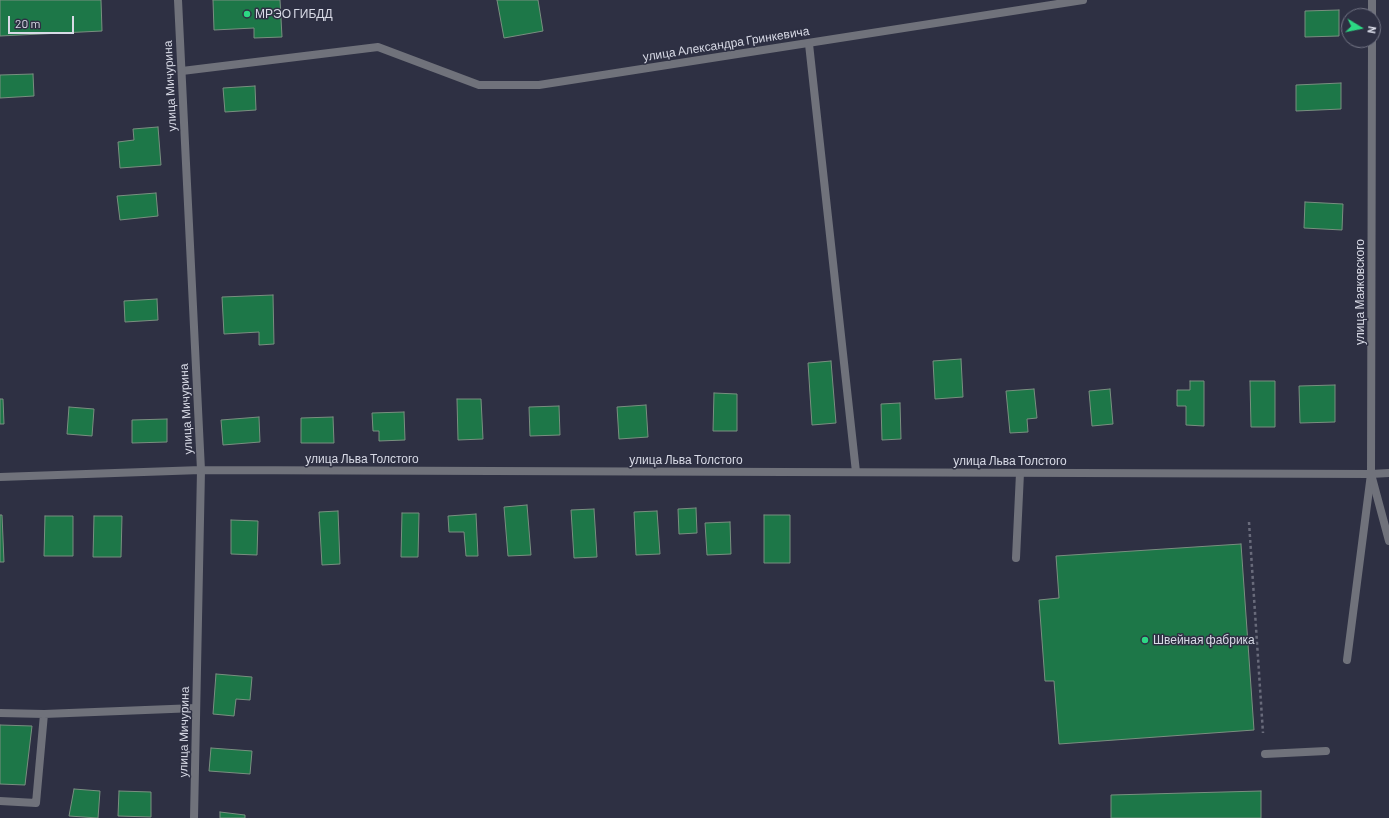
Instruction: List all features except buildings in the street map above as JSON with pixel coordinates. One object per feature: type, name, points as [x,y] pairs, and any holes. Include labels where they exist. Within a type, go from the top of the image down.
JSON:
[{"type":"street","name":"улица Мичурина","points":[[178,0],[201,470],[194,818]]},
{"type":"street","name":"улица Александра Гринкевича","points":[[182,71],[378,47],[478,85],[539,86],[1083,0]]},
{"type":"street","points":[[809,44],[856,472]]},
{"type":"street","name":"улица Маяковского","points":[[1372,48],[1371,474],[1389,541]]},
{"type":"street","name":"улица Льва Толстого","points":[[0,477],[201,470],[1389,473]]},
{"type":"street","points":[[1016,558],[1020,473]]},
{"type":"street","points":[[1347,660],[1371,474]]},
{"type":"street","points":[[0,713],[44,714],[196,708]]},
{"type":"street","points":[[0,801],[36,803],[44,714]]},
{"type":"street","points":[[1265,754],[1326,750]]},
{"type":"path","points":[[1249,522],[1263,732]]},
{"type":"place","name":"МРЭО ГИБДД","points":[[247,14]]},
{"type":"place","name":"Швейная фабрика","points":[[1145,640]]}]
